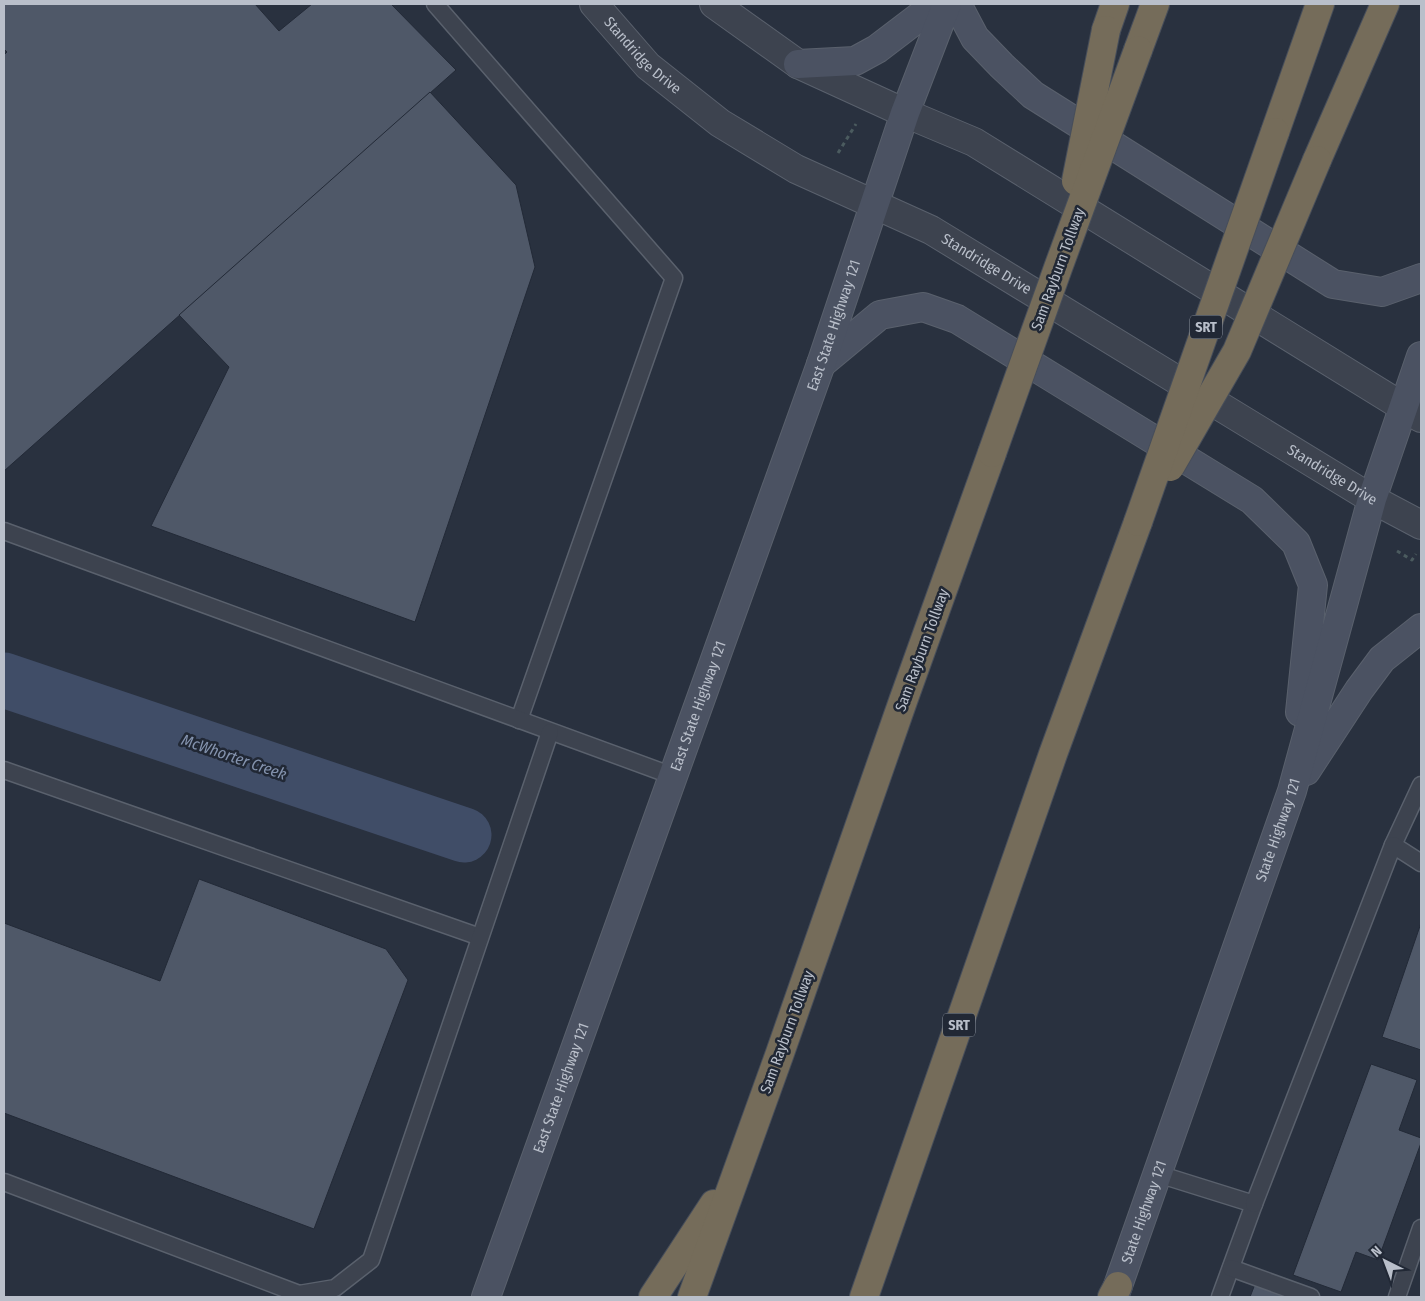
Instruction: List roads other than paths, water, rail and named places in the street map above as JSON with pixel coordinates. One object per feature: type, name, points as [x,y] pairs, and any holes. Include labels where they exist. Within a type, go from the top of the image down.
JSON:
[{"type":"highway","points":[[1058,268],[1106,30],[1115,4]]},
{"type":"highway","name":"Sam Rayburn Tollway","points":[[692,1297],[1058,268],[1155,4]]},
{"type":"highway","name":"SRT","points":[[864,1297],[1053,754],[1138,522],[1320,4]]},
{"type":"highway","points":[[1138,522],[1237,351],[1385,4]]},
{"type":"highway","points":[[653,1297],[737,1170]]},
{"type":"main road","points":[[798,64],[855,61],[877,49],[936,4]]},
{"type":"main road","points":[[905,113],[947,4]]},
{"type":"main road","points":[[957,4],[975,38],[1002,66],[1034,94],[1333,284],[1382,292],[1421,278]]},
{"type":"main road","name":"East State Highway 121","points":[[486,1297],[821,364],[905,113]]},
{"type":"main road","points":[[821,364],[880,315],[923,307],[957,319],[1252,500],[1296,543],[1313,585],[1292,791]]},
{"type":"main road","name":"State Highway 121","points":[[1115,1294],[1292,791],[1372,500],[1412,412],[1421,356]]},
{"type":"main road","points":[[1292,791],[1359,690],[1382,659],[1421,628]]},
{"type":"street","name":"Standridge Drive","points":[[594,4],[648,66],[720,123],[796,169],[931,230],[1372,500],[1420,537]]},
{"type":"street","points":[[714,4],[798,64],[974,142],[1412,412]]},
{"type":"lane","points":[[436,4],[674,278],[519,720]]},
{"type":"lane","points":[[4,532],[673,776]]},
{"type":"lane","points":[[4,1182],[299,1294],[335,1288],[371,1260],[550,732]]},
{"type":"lane","points":[[4,770],[480,936]]},
{"type":"lane","points":[[1220,1297],[1393,845],[1421,785]]},
{"type":"lane","points":[[1393,845],[1421,863]]},
{"type":"lane","points":[[1158,1174],[1254,1204]]},
{"type":"lane","points":[[1397,1297],[1421,1228]]},
{"type":"lane","points":[[1231,1268],[1311,1297]]},
{"type":"waterway","name":"McWhorter Creek","points":[[4,680],[464,835]]}]
